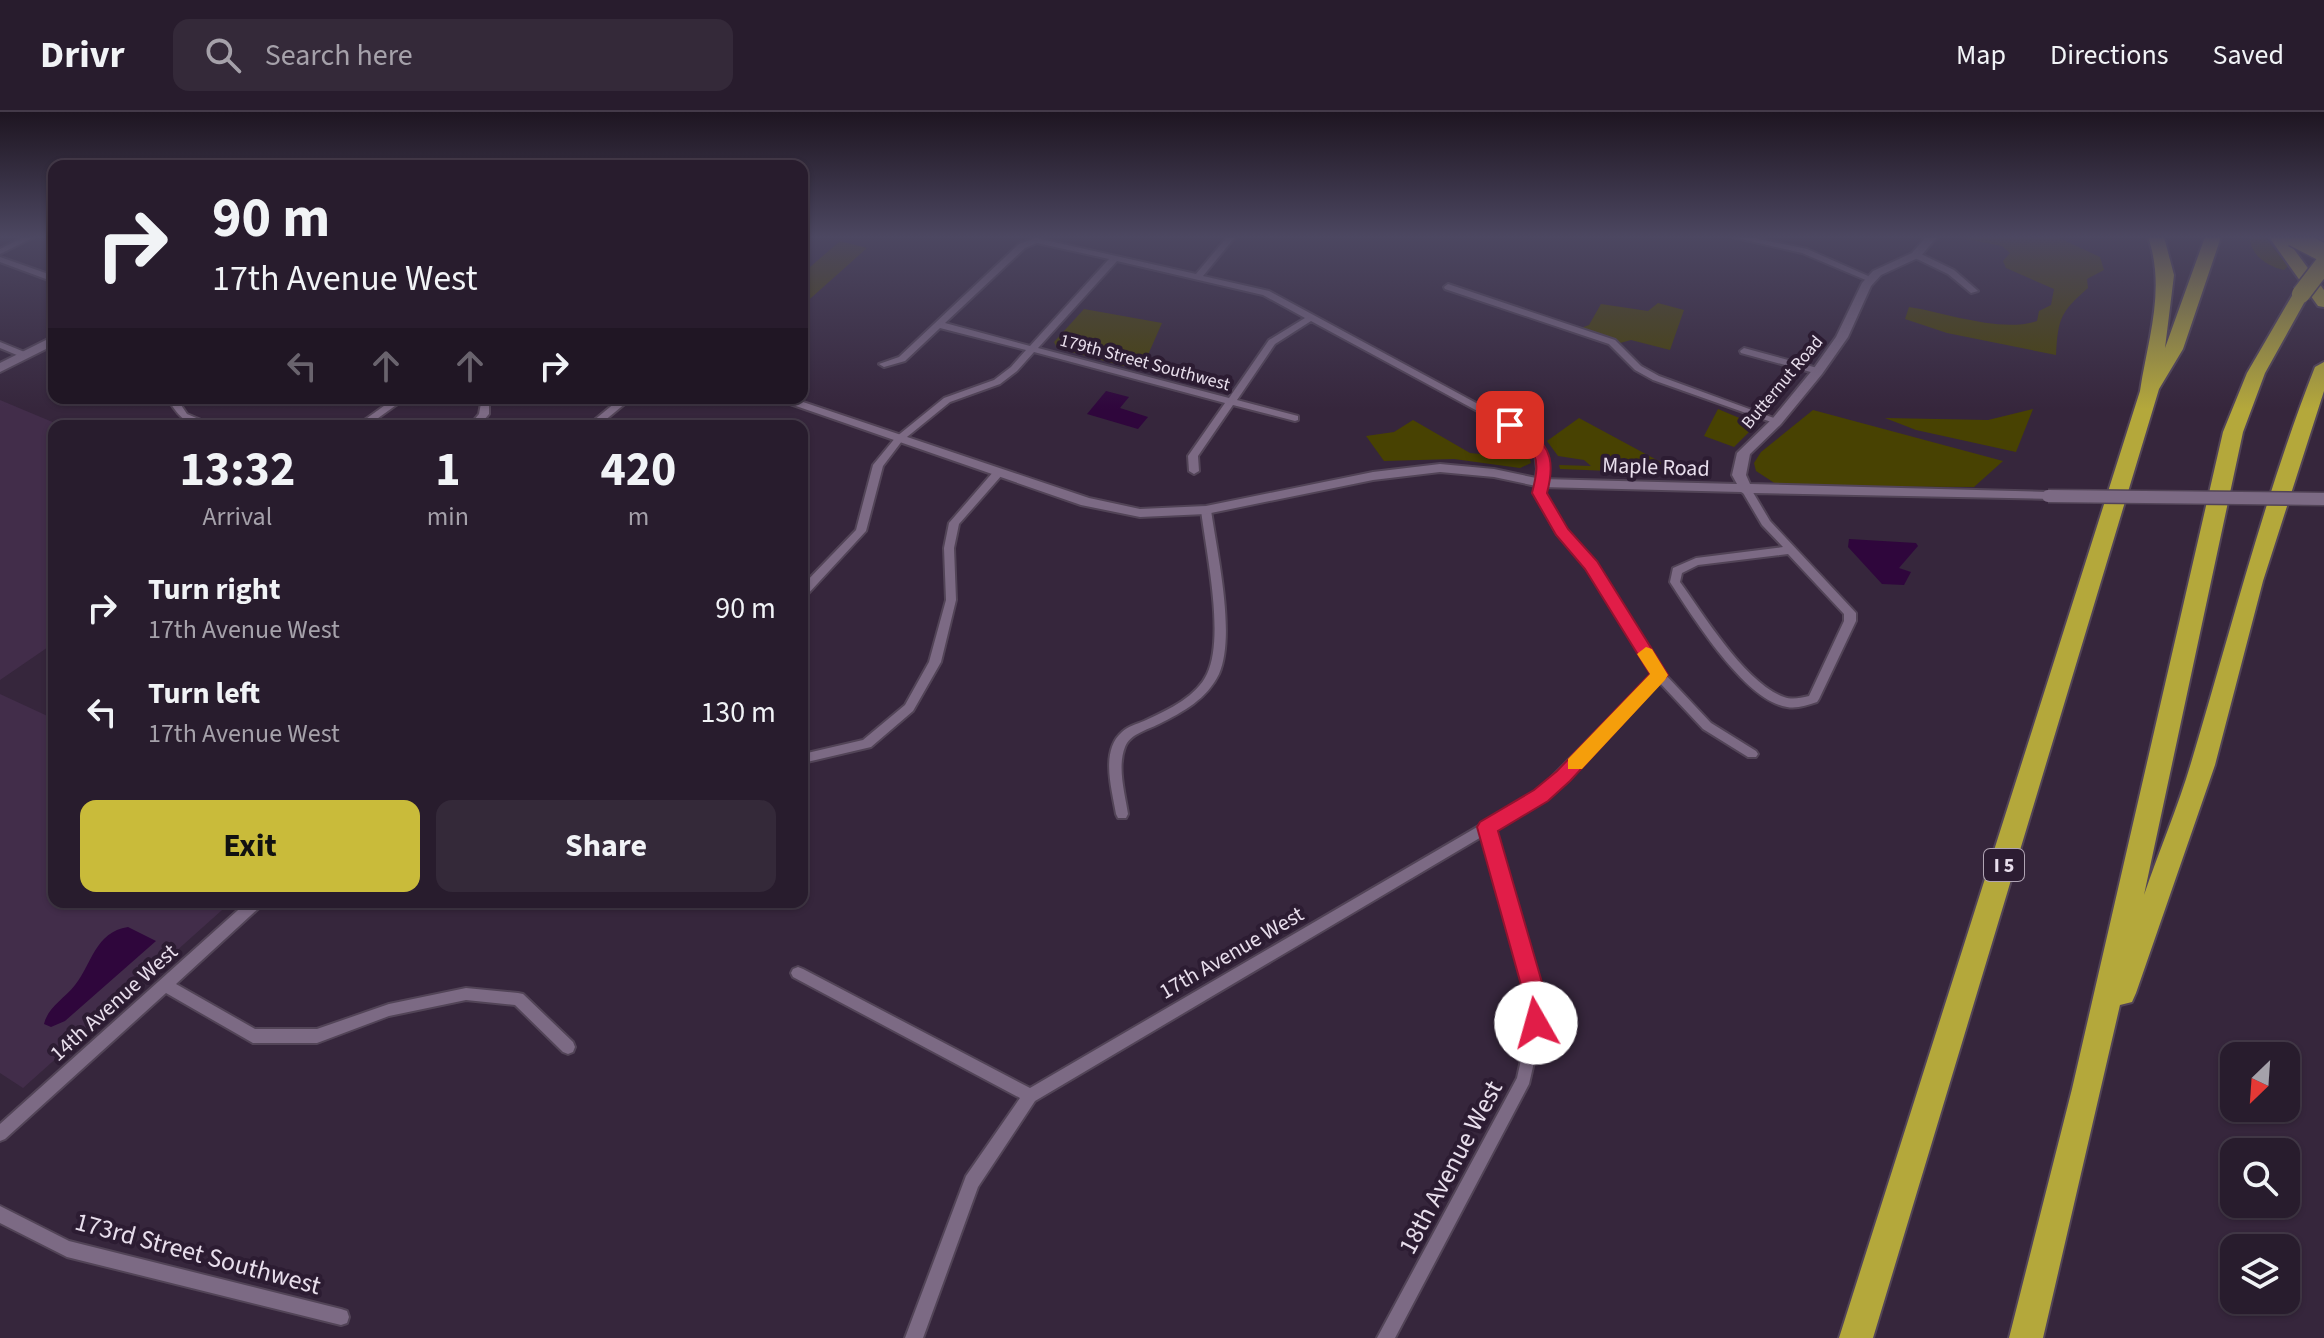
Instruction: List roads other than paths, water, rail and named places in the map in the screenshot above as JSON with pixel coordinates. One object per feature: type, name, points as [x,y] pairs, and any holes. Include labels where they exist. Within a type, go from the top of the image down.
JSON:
[{"type":"highway","points":[[2149,391],[2152,352],[2166,294]]},
{"type":"highway","name":"I 5","points":[[1856,1338],[2149,391],[2174,349],[2193,294]]},
{"type":"highway","points":[[2026,1338],[2087,1089],[2233,432],[2256,373],[2301,294]]},
{"type":"highway","points":[[2087,1089],[2203,765],[2252,581],[2295,443],[2324,367]]},
{"type":"main road","points":[[0,368],[48,343]]},
{"type":"street","points":[[884,364],[902,359],[973,294]]},
{"type":"street","points":[[808,587],[861,531],[878,465],[899,439],[947,400],[997,382],[1082,294]]},
{"type":"street","points":[[1268,294],[1534,441],[1544,456],[1539,493],[1561,532],[1591,565],[1659,675],[1707,726],[1752,754]]},
{"type":"street","points":[[1470,294],[1596,336],[1620,348],[1638,368],[1656,378],[1777,421]]},
{"type":"street","name":"Butternut Road","points":[[1747,491],[1739,475],[1744,453],[1777,421],[1818,371],[1842,337],[1863,294]]},
{"type":"street","points":[[1194,471],[1193,456],[1272,342],[1312,317]]},
{"type":"street","name":"179th Street Southwest","points":[[941,325],[1295,418]]},
{"type":"street","points":[[0,345],[24,355]]},
{"type":"street","points":[[1744,351],[1818,371]]},
{"type":"street","points":[[176,404],[183,416],[194,420]]},
{"type":"street","points":[[370,420],[392,404]]},
{"type":"street","points":[[600,420],[620,404]]},
{"type":"street","name":"Maple Road","points":[[797,404],[998,473],[1115,509],[1159,514],[1206,510],[1373,476],[1440,468],[1494,473],[1541,483],[1747,491],[2324,499]]},
{"type":"street","points":[[808,757],[867,744],[909,708],[935,662],[951,600],[949,548],[954,523],[998,473]]},
{"type":"street","points":[[1747,491],[1766,523],[1850,613],[1850,621],[1822,687],[1813,699],[1784,702],[1765,692],[1735,661],[1675,582],[1677,571],[1696,562],[1789,550]]},
{"type":"street","points":[[1122,814],[1117,779],[1118,751],[1125,736],[1188,704],[1203,690],[1218,660],[1216,602],[1206,510]]},
{"type":"street","name":"17th Avenue West","points":[[914,1338],[972,1182],[1030,1096],[1541,796],[1564,776],[1659,675]]},
{"type":"street","name":"18th Avenue West","points":[[1386,1338],[1524,1079],[1539,1010],[1487,827]]},
{"type":"street","name":"14th Avenue West","points":[[0,1134],[249,908]]},
{"type":"street","points":[[798,973],[1030,1096]]},
{"type":"street","points":[[165,985],[253,1036],[317,1036],[389,1010],[466,994],[518,999],[568,1047]]},
{"type":"street","name":"173rd Street Southwest","points":[[0,1214],[67,1249],[341,1317]]}]
